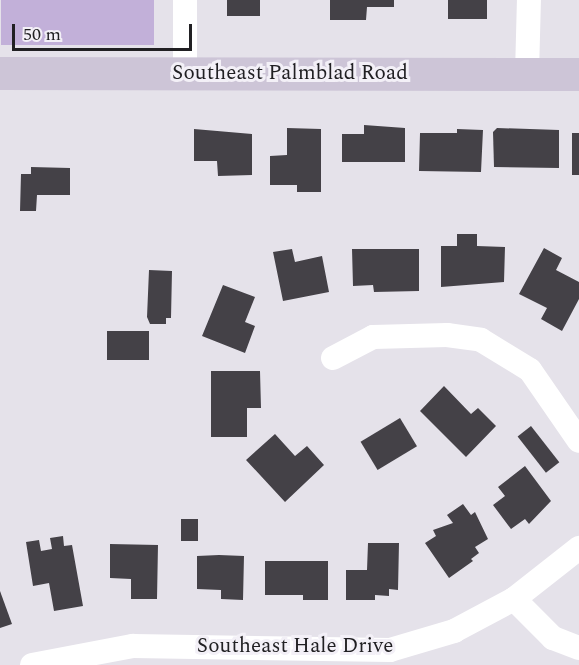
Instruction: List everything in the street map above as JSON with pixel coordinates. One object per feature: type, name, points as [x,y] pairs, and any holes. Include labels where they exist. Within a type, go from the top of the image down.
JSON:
[{"type":"street","points":[[185,0],[185,73]]},
{"type":"street","points":[[527,74],[529,0]]},
{"type":"street","name":"Southeast Palmblad Road","points":[[0,72],[579,74]]},
{"type":"street","points":[[333,358],[374,337],[447,335],[481,340],[530,370],[579,441]]},
{"type":"street","name":"Southeast Hale Drive","points":[[33,665],[134,646],[390,650],[454,631],[514,599],[579,548]]},
{"type":"street","points":[[514,599],[553,639],[579,648]]},
{"type":"shaded area","points":[[1,0],[154,0],[154,45],[1,45]]},
{"type":"building","points":[[227,0],[260,0],[260,16],[227,16]]},
{"type":"building","points":[[330,0],[394,0],[394,7],[367,7],[366,20],[330,20]]},
{"type":"building","points":[[448,0],[487,0],[487,19],[448,19]]},
{"type":"building","points":[[364,125],[405,128],[405,162],[342,162],[342,134],[364,134]]},
{"type":"building","points":[[287,128],[321,129],[321,192],[297,192],[297,185],[270,185],[270,156],[287,155]]},
{"type":"building","points":[[497,128],[559,130],[559,168],[494,167],[493,132]]},
{"type":"building","points":[[194,129],[252,134],[252,175],[218,176],[217,161],[194,161]]},
{"type":"building","points":[[457,129],[483,130],[481,172],[419,171],[420,133],[457,133]]},
{"type":"building","points":[[572,133],[579,133],[579,175],[572,175]]},
{"type":"building","points":[[31,167],[70,168],[70,195],[37,195],[36,211],[20,211],[21,174],[31,174]]},
{"type":"building","points":[[457,234],[477,234],[477,246],[505,247],[504,282],[441,287],[441,246],[457,246]]},
{"type":"building","points":[[544,248],[562,258],[556,270],[579,282],[579,299],[562,331],[541,319],[547,308],[519,294]]},
{"type":"building","points":[[292,249],[295,262],[322,256],[329,292],[283,301],[273,252]]},
{"type":"building","points":[[352,249],[419,249],[419,291],[374,292],[373,285],[353,286]]},
{"type":"building","points":[[149,270],[172,271],[171,318],[166,318],[166,324],[150,324],[147,317]]},
{"type":"building","points":[[223,285],[255,297],[245,322],[255,326],[245,353],[202,336]]},
{"type":"building","points":[[107,331],[149,331],[149,360],[107,360]]},
{"type":"building","points":[[211,371],[260,371],[261,408],[247,408],[247,437],[211,437]]},
{"type":"building","points":[[444,386],[471,414],[478,408],[496,426],[466,457],[420,411]]},
{"type":"building","points":[[400,418],[417,446],[378,470],[361,442]]},
{"type":"building","points":[[531,426],[559,462],[546,473],[518,436]]},
{"type":"building","points":[[275,434],[295,456],[307,446],[324,465],[285,502],[246,460]]},
{"type":"building","points":[[525,466],[551,501],[529,524],[525,519],[511,529],[493,505],[505,496],[498,487]]},
{"type":"building","points":[[463,504],[471,515],[475,512],[488,539],[475,547],[479,553],[471,559],[473,561],[449,578],[425,543],[436,536],[433,530],[453,523],[447,515]]},
{"type":"building","points":[[181,519],[198,519],[198,541],[181,541]]},
{"type":"building","points":[[63,536],[64,546],[72,545],[83,606],[54,611],[49,583],[33,586],[26,542],[39,540],[41,551],[52,549],[50,538]]},
{"type":"building","points":[[368,543],[399,543],[398,590],[389,589],[389,596],[375,595],[375,600],[346,600],[346,570],[367,570]]},
{"type":"building","points":[[110,544],[158,545],[157,599],[131,599],[131,579],[110,578]]},
{"type":"building","points":[[197,556],[244,556],[243,600],[221,599],[221,590],[197,589]]},
{"type":"building","points":[[265,561],[328,561],[328,600],[303,600],[303,595],[265,595]]},
{"type":"building","points":[[0,591],[12,624],[0,628]]}]
